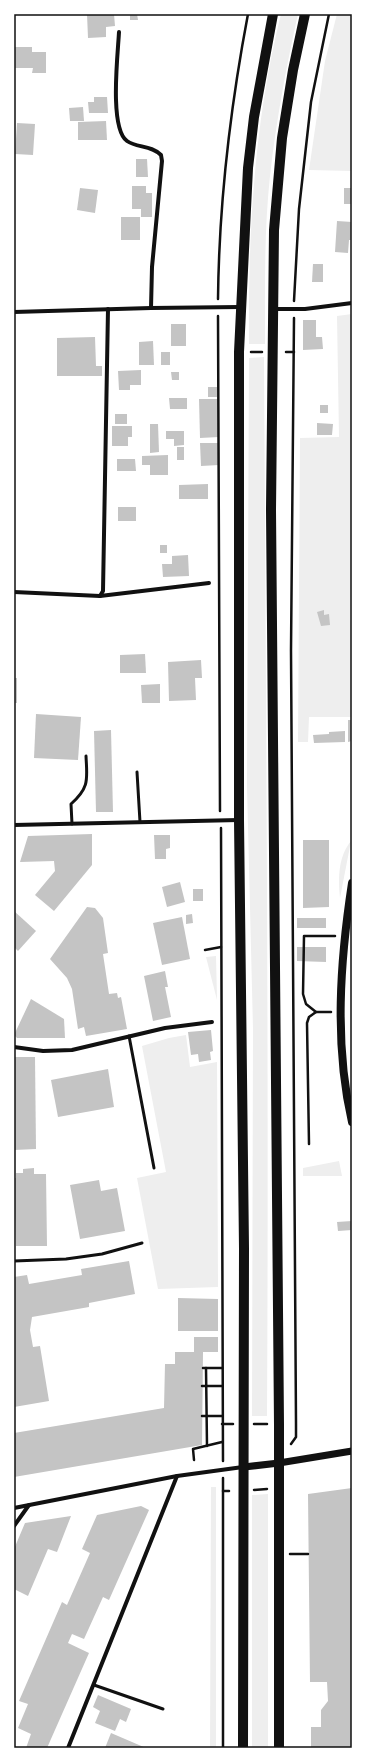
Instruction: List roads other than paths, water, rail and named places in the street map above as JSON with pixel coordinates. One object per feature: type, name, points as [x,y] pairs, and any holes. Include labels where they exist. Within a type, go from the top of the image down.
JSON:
[{"type":"main road","points":[[243,1748],[244,1248],[239,820],[240,307],[248,168],[254,117],[273,14]]},
{"type":"main road","points":[[279,1748],[279,1463],[272,518],[274,230],[282,138],[305,14]]},
{"type":"main road","points":[[352,883],[344,936],[340,1039],[342,1069],[352,1122]]},
{"type":"street","points":[[119,32],[116,112],[118,126],[126,141],[153,149],[160,155],[162,162],[152,267],[151,308]]},
{"type":"street","points":[[273,309],[304,309],[352,303]]},
{"type":"street","points":[[14,312],[240,307]]},
{"type":"street","points":[[100,596],[103,591],[105,396],[108,309]]},
{"type":"street","points":[[14,592],[100,596],[209,583]]},
{"type":"street","points":[[14,825],[239,820]]},
{"type":"street","points":[[14,1047],[43,1051],[72,1050],[165,1028],[212,1022]]},
{"type":"street","points":[[14,1508],[177,1476],[279,1463],[352,1451]]},
{"type":"street","points":[[68,1748],[177,1476]]},
{"type":"street","points":[[14,1526],[29,1505]]},
{"type":"lane","points":[[72,824],[72,804],[82,794],[87,781],[86,756]]},
{"type":"lane","points":[[137,772],[140,822]]},
{"type":"lane","points":[[129,1036],[154,1168]]},
{"type":"lane","points":[[14,1261],[66,1259],[102,1254],[142,1243]]},
{"type":"lane","points":[[94,1685],[163,1709]]}]
